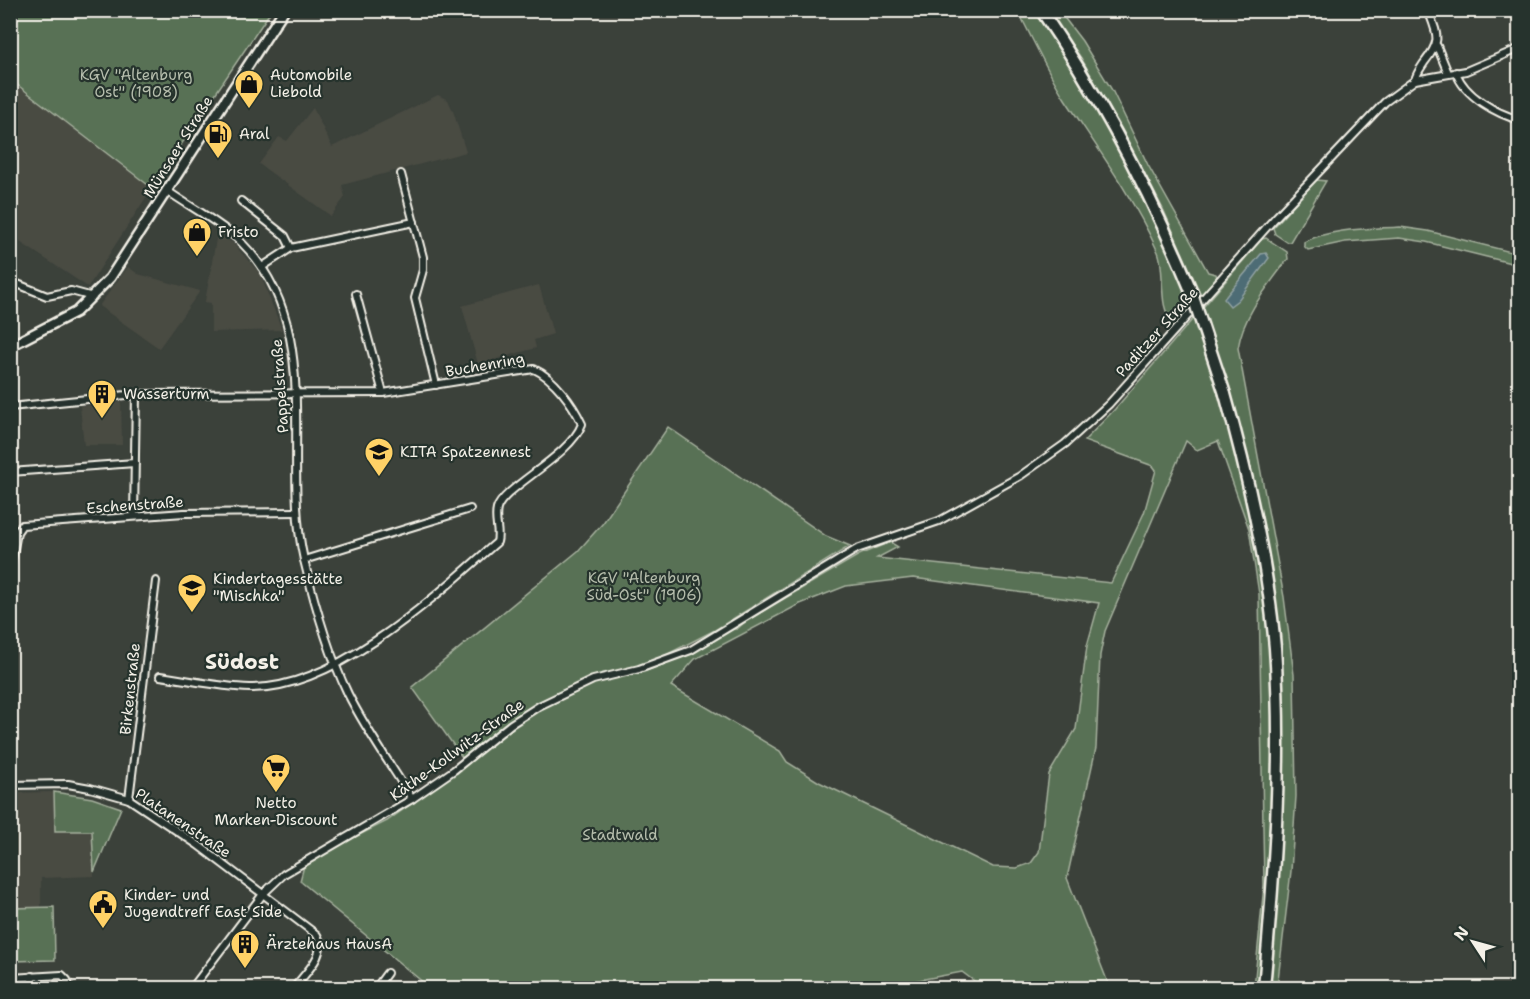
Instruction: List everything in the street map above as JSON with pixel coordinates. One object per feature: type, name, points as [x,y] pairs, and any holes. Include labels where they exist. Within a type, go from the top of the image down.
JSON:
[{"type":"highway","points":[[1041,10],[1076,61],[1119,135],[1159,213],[1190,288],[1225,394],[1241,453],[1268,590],[1275,649],[1278,784],[1274,880],[1264,988]]},
{"type":"street","name":"Münsaer Straße","points":[[10,346],[55,324],[94,297],[126,256],[166,190],[284,10]]},
{"type":"street","points":[[1428,10],[1437,34],[1437,46],[1448,73]]},
{"type":"street","name":"Paditzer Straße","points":[[1415,81],[1417,73],[1437,46]]},
{"type":"street","name":"Paditzer Straße","points":[[874,542],[948,516],[1020,476],[1065,444],[1109,404],[1353,134],[1385,102],[1415,81],[1456,72],[1520,48]]},
{"type":"street","points":[[1456,72],[1463,85],[1490,108],[1520,120]]},
{"type":"street","points":[[401,174],[423,257],[423,270],[415,298],[436,386]]},
{"type":"street","name":"Pappelstraße","points":[[166,190],[239,240],[262,267],[279,302],[292,343],[296,394],[297,512],[304,560],[315,606],[349,695],[412,799]]},
{"type":"street","points":[[241,201],[285,236],[291,248]]},
{"type":"street","points":[[262,267],[291,248],[414,222]]},
{"type":"street","points":[[10,281],[47,296],[71,291],[94,297]]},
{"type":"street","points":[[356,294],[382,393]]},
{"type":"street","name":"Buchenring","points":[[10,407],[136,394],[382,393],[534,369],[551,381],[577,412],[582,424],[575,440],[500,503],[496,522],[498,542],[444,590],[391,629],[336,665]]},
{"type":"street","points":[[134,516],[136,394]]},
{"type":"street","points":[[10,472],[135,463]]},
{"type":"street","points":[[304,560],[470,509]]},
{"type":"street","name":"Eschenstraße","points":[[10,571],[17,532],[22,525],[134,516],[297,512]]},
{"type":"street","name":"Käthe-Kollwitz-Straße","points":[[192,988],[263,894],[303,861],[412,799],[454,770],[511,724],[554,697],[594,680],[674,659],[857,549],[874,542]]},
{"type":"street","name":"Birkenstraße","points":[[129,799],[156,581]]},
{"type":"street","name":"Birkenstraße","points":[[160,676],[251,688],[286,684],[336,665]]},
{"type":"street","name":"Platanenstraße","points":[[10,785],[68,784],[129,799],[198,845],[304,923],[321,942],[321,951],[294,988]]},
{"type":"street","points":[[376,988],[387,973]]},
{"type":"street","points":[[10,978],[62,975],[70,988]]},
{"type":"street","points":[[32,976],[32,988]]},
{"type":"shaded area","points":[[11,80],[152,188],[88,287],[11,236]]},
{"type":"shaded area","points":[[438,95],[448,100],[466,152],[342,185],[345,197],[331,216],[259,164],[279,137],[287,141],[313,108],[332,147]]},
{"type":"shaded area","points":[[217,234],[233,243],[260,274],[282,330],[211,332],[211,303],[205,302]]},
{"type":"shaded area","points":[[128,267],[138,274],[200,291],[159,348],[99,306]]},
{"type":"shaded area","points":[[539,285],[553,334],[534,340],[536,348],[478,364],[462,306]]},
{"type":"shaded area","points":[[121,402],[122,445],[84,445],[80,406]]},
{"type":"shaded area","points":[[54,792],[55,831],[92,831],[94,876],[41,878],[41,907],[54,907],[55,960],[11,961],[10,793]]},
{"type":"green space","name":"KGV \"Altenburg Ost\" (1908)","points":[[10,11],[271,11],[152,188],[11,80]]},
{"type":"green space","points":[[1018,11],[1034,11],[1078,78],[1117,146],[1153,217],[1185,290],[1183,292],[1189,309],[1182,318],[1173,320],[1165,308],[1158,252],[1138,212],[1058,88]]},
{"type":"green space","points":[[1048,11],[1059,11],[1082,41],[1112,90],[1148,165],[1208,272],[1216,274],[1217,278],[1201,295],[1164,211],[1124,133],[1081,58]]},
{"type":"green space","points":[[1316,180],[1326,181],[1290,242],[1287,242],[1275,234],[1273,228]]},
{"type":"green space","points":[[1400,227],[1428,231],[1519,254],[1519,265],[1426,242],[1399,238],[1345,242],[1308,250],[1304,246],[1304,242],[1326,234]]},
{"type":"green space","points":[[1266,238],[1287,252],[1288,259],[1251,312],[1238,348],[1284,597],[1294,675],[1296,796],[1291,871],[1277,988],[1254,988],[1264,885],[1259,594],[1249,529],[1218,441],[1197,450],[1186,441],[1105,631],[1100,655],[1096,748],[1067,878],[1110,988],[977,988],[974,981],[962,972],[876,988],[430,988],[300,881],[305,862],[387,821],[467,764],[412,687],[578,551],[603,523],[668,427],[826,536],[850,546],[715,630],[650,663],[646,671],[691,653],[732,629],[737,629],[746,621],[859,555],[890,542],[898,547],[877,558],[1111,583],[1144,513],[1156,470],[1153,466],[1084,441],[1115,409],[1262,239]],"holes":[[[913,578],[1099,603],[1087,646],[1076,729],[1049,774],[1039,852],[1031,863],[1017,868],[993,867],[819,782],[787,762],[780,751],[671,686],[695,659],[800,604],[846,586]]]},
{"type":"green space","points":[[54,792],[92,798],[121,808],[94,872],[92,831],[55,831]]},
{"type":"green space","points":[[54,907],[55,960],[11,961],[11,908]]},
{"type":"water","points":[[1266,253],[1269,258],[1238,300],[1230,306],[1224,299],[1261,254]]},
{"type":"place","name":"Automobile Liebold","points":[[249,110]]},
{"type":"place","name":"Aral","points":[[218,160]]},
{"type":"place","name":"Fristo","points":[[197,258]]},
{"type":"place","name":"Wasserturm","points":[[102,420]]},
{"type":"place","name":"KITA Spatzennest","points":[[379,478]]},
{"type":"place","name":"Kindertagesstätte \"Mischka\"","points":[[192,614]]},
{"type":"place","name":"Netto Marken-Discount","points":[[276,794]]},
{"type":"place","name":"Kinder- und Jugendtreff East Side","points":[[103,930]]},
{"type":"place","name":"Ärztehaus HausA","points":[[245,970]]},
{"type":"district","name":"Südost","points":[[242,662]]},
{"type":"park label","name":"KGV \"Altenburg Süd-Ost\" (1906)","points":[[644,586]]},
{"type":"park label","name":"Stadtwald","points":[[620,835]]}]
